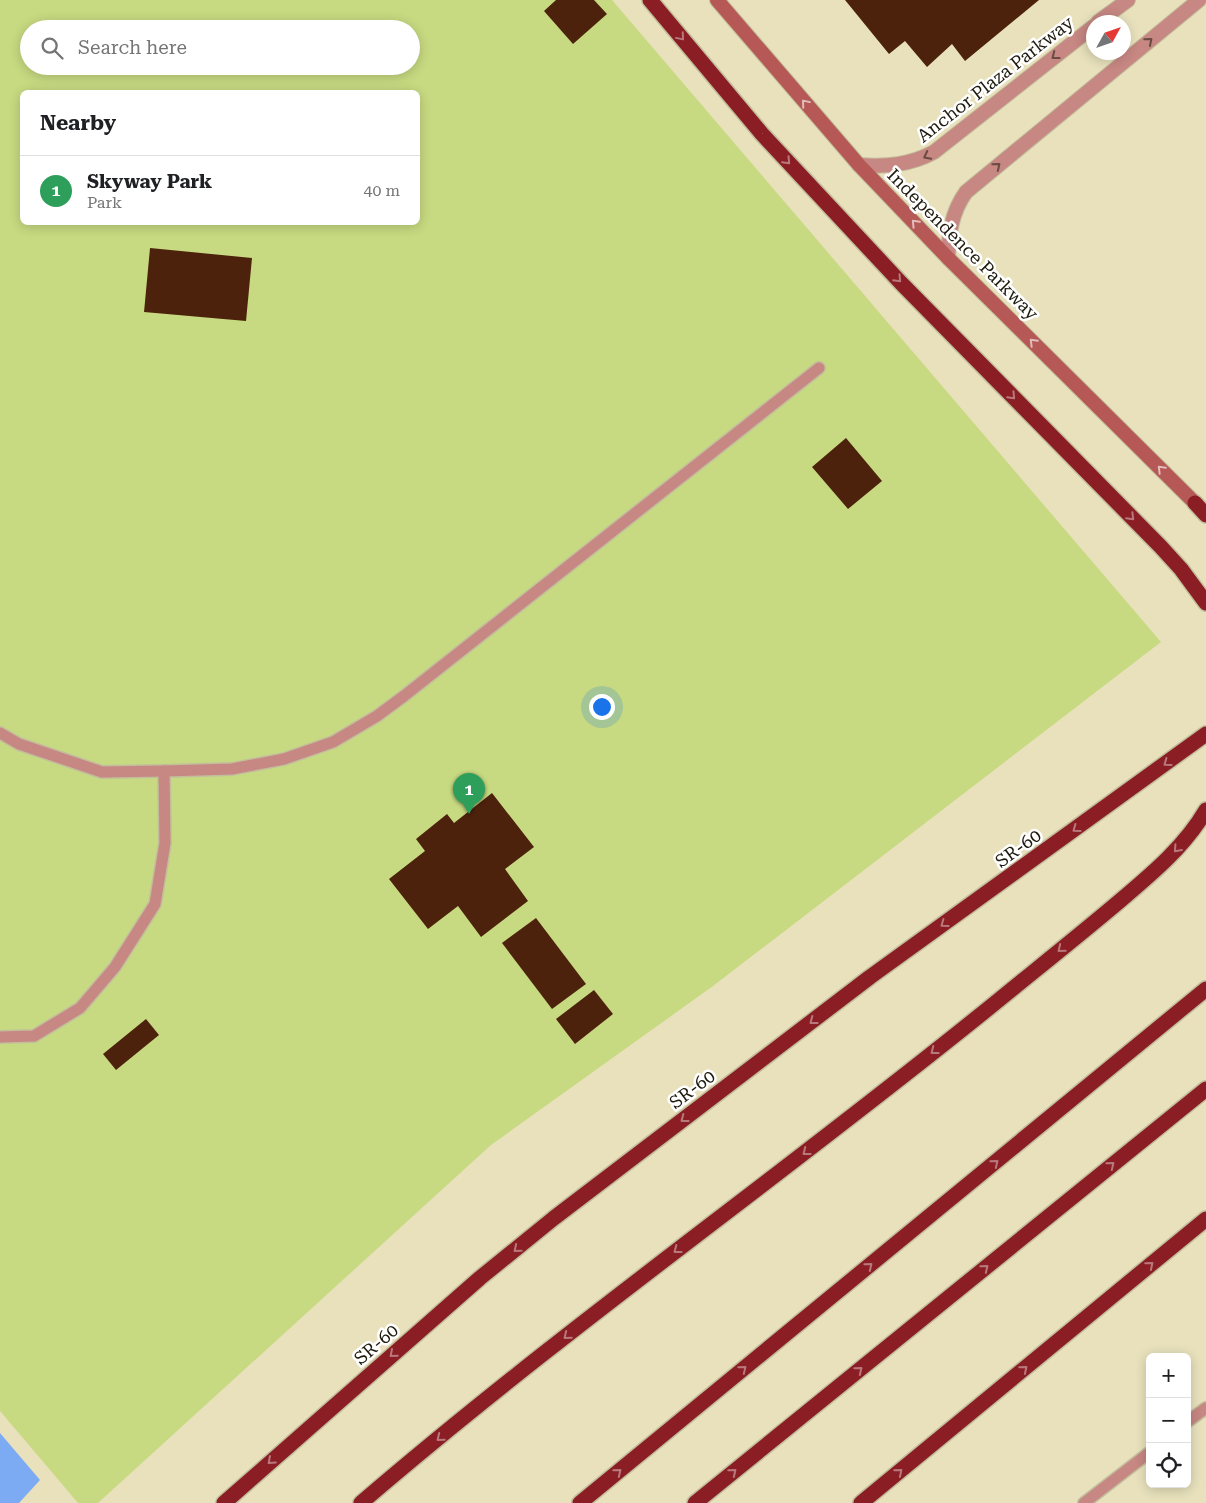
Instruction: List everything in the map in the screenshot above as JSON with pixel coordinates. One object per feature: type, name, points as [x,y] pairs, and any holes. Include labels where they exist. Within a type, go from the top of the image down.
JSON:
[{"type":"highway","points":[[650,0],[762,134],[908,290],[1161,547],[1186,575],[1206,602]]},
{"type":"highway","points":[[1195,503],[1206,515]]},
{"type":"highway","name":"SR-60","points":[[224,1503],[480,1278],[554,1218],[870,977],[1206,734]]},
{"type":"highway","points":[[362,1503],[404,1466],[605,1306],[777,1175],[1099,919],[1176,851],[1206,810]]},
{"type":"highway","points":[[580,1503],[1206,989]]},
{"type":"highway","points":[[695,1503],[1206,1089]]},
{"type":"highway","points":[[861,1503],[1206,1219]]},
{"type":"main road","name":"Independence Parkway","points":[[717,0],[859,165],[948,258],[1195,503]]},
{"type":"street","name":"Anchor Plaza Parkway","points":[[1108,15],[1128,0]]},
{"type":"street","points":[[948,258],[952,220],[957,206],[966,192],[1199,0]]},
{"type":"street","name":"Anchor Plaza Parkway","points":[[859,165],[890,166],[921,159],[934,152],[1086,32]]},
{"type":"lane","points":[[0,733],[19,744],[102,772],[232,769],[284,759],[333,742],[369,721],[418,684],[819,368]]},
{"type":"lane","points":[[0,1037],[34,1036],[80,1008],[115,967],[155,904],[165,843],[164,771]]},
{"type":"lane","points":[[1191,1419],[1206,1408]]},
{"type":"lane","points":[[1084,1503],[1146,1455]]},
{"type":"green space","points":[[0,0],[612,0],[1161,642],[713,986],[491,1145],[98,1503],[78,1503],[0,1411]]},
{"type":"water","points":[[0,1433],[40,1480],[19,1503],[0,1503]]},
{"type":"building","points":[[556,0],[594,0],[607,14],[573,44],[544,11]]},
{"type":"building","points":[[845,0],[1039,0],[965,61],[952,44],[927,67],[905,41],[889,54]]},
{"type":"building","points":[[150,248],[252,258],[246,321],[144,312]]},
{"type":"building","points":[[846,438],[882,481],[848,509],[812,467]]},
{"type":"building","points":[[492,793],[534,847],[505,869],[528,901],[481,937],[458,906],[428,929],[389,879],[425,851],[416,839],[447,814],[454,823]]},
{"type":"building","points":[[536,918],[586,984],[552,1009],[502,943]]},
{"type":"building","points":[[594,990],[613,1014],[575,1044],[556,1019]]},
{"type":"building","points":[[146,1019],[159,1035],[116,1070],[103,1054]]},
{"type":"place","name":"Skyway Park","points":[[469,814]]}]
